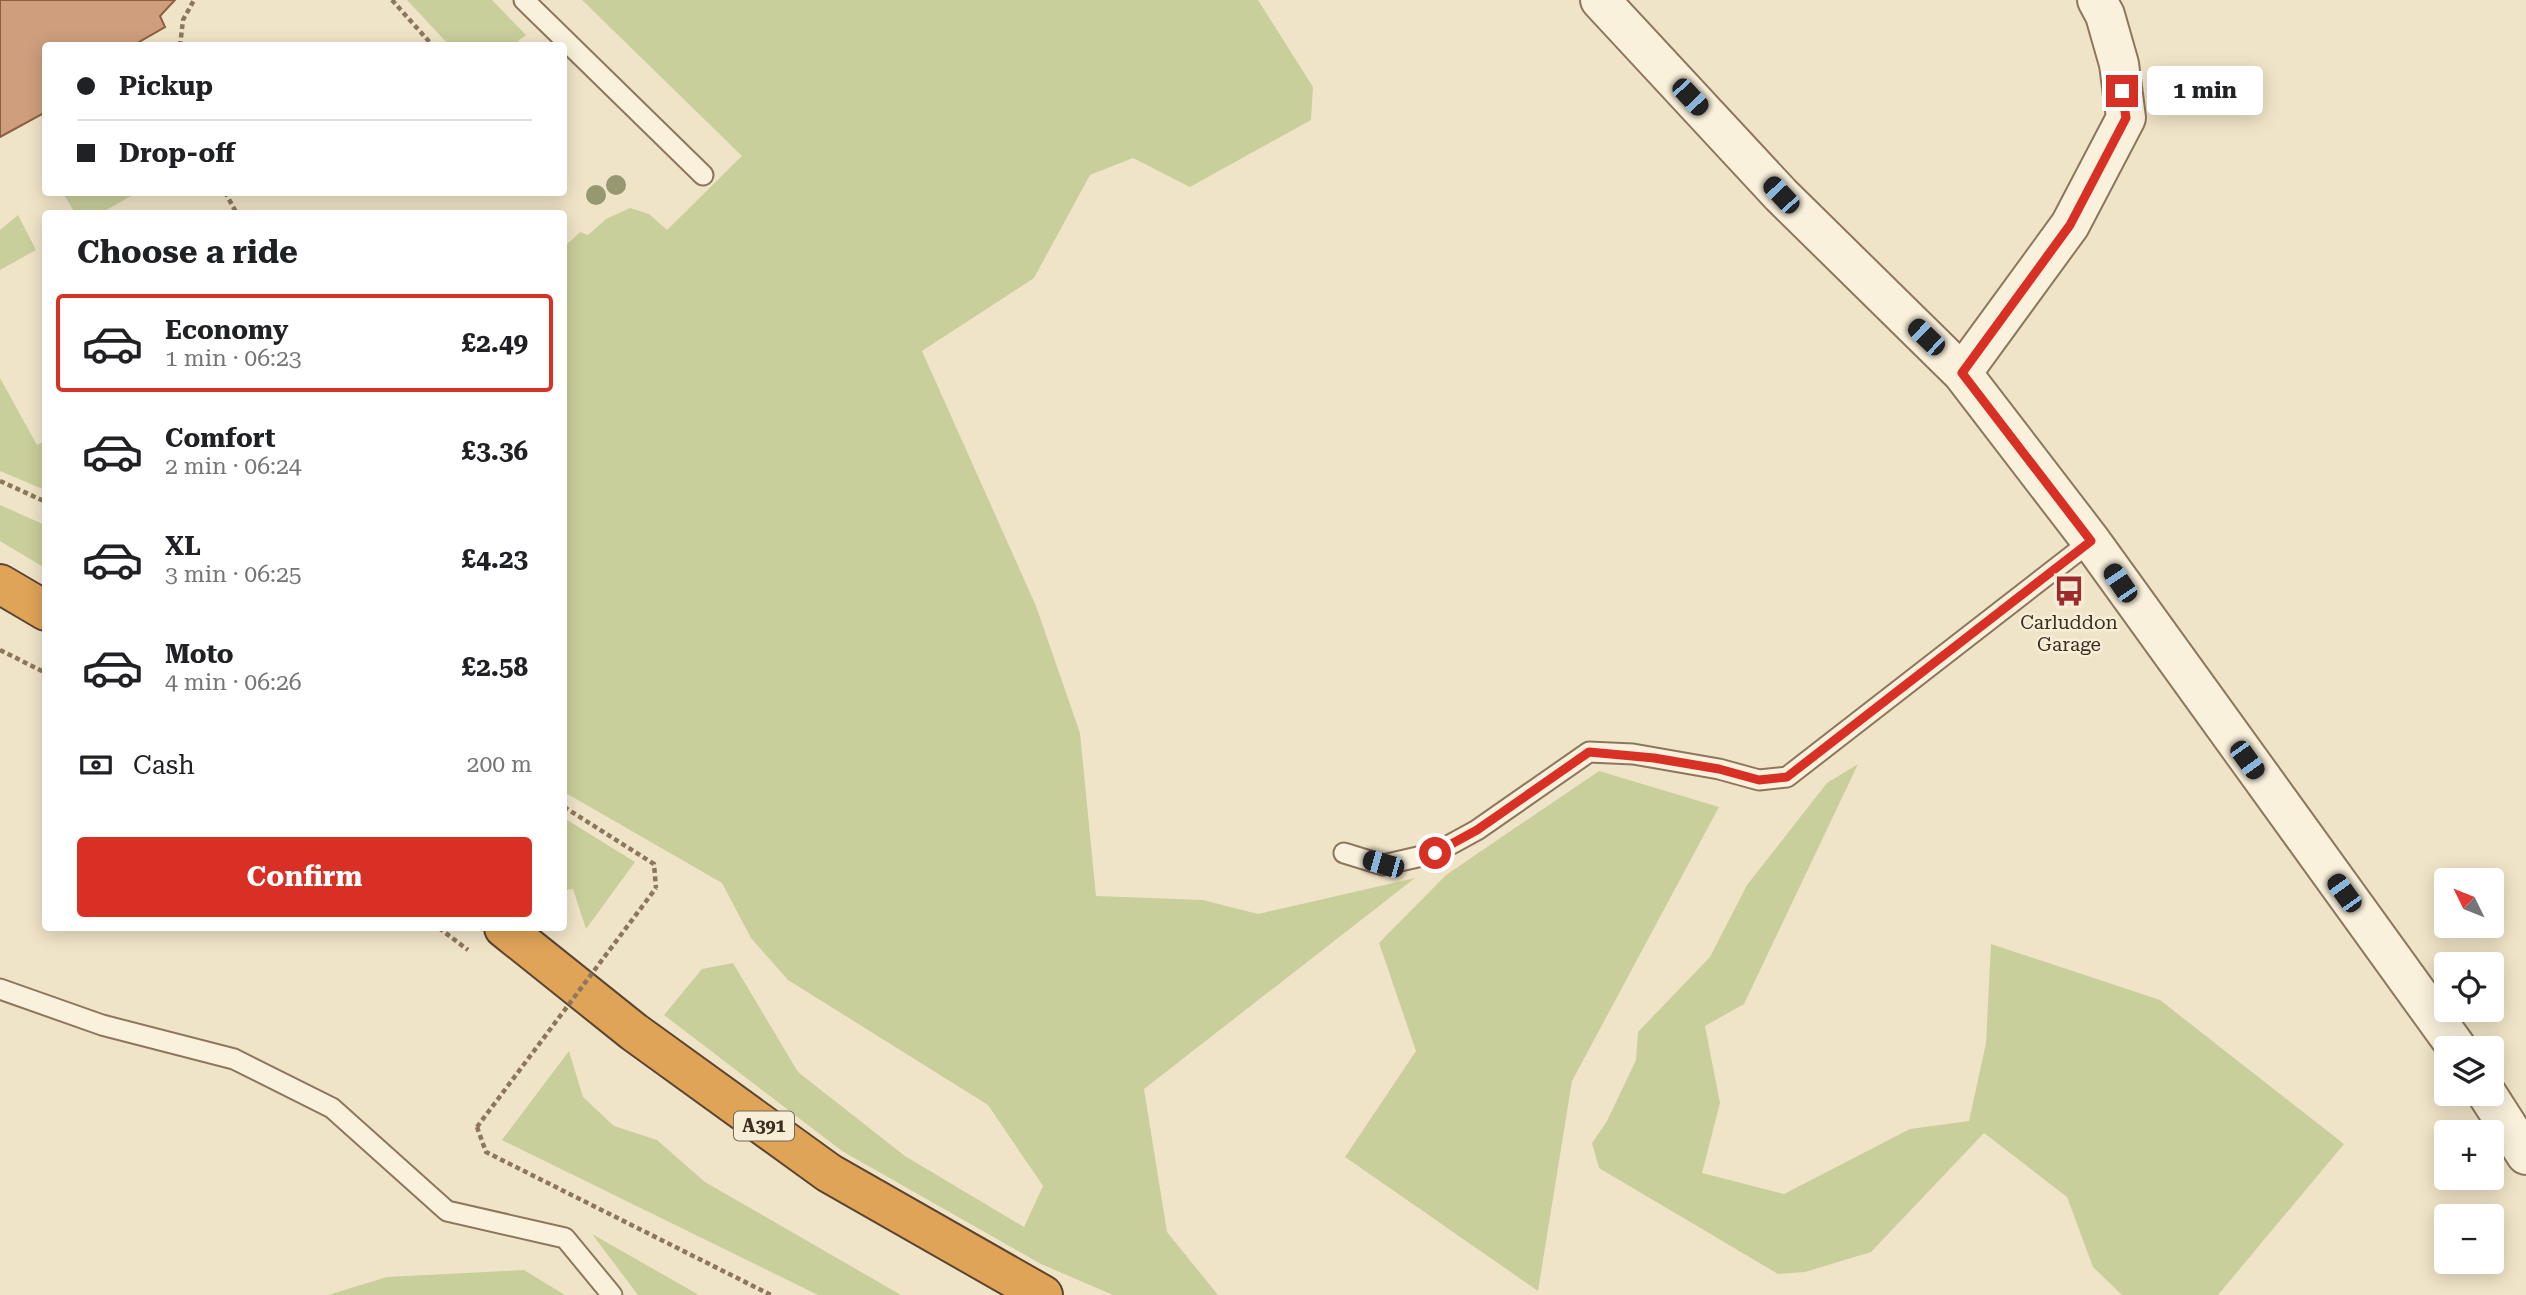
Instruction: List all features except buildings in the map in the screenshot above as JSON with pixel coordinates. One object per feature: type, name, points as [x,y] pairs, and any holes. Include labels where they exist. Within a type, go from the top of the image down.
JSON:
[{"type":"highway","name":"A391","points":[[508,931],[634,1032],[829,1173],[1043,1295]]},
{"type":"street","points":[[1600,0],[1781,195],[1962,373],[2091,541],[2448,1036]]},
{"type":"street","points":[[1962,373],[2070,225],[2126,118],[2119,64],[2105,15],[2097,0]]},
{"type":"street","points":[[2495,1106],[2526,1156]]},
{"type":"lane","points":[[524,0],[703,175]]},
{"type":"lane","points":[[1344,853],[1383,864],[1435,853],[1477,830],[1589,752],[1658,758],[1719,769],[1759,780],[1787,777],[2091,541]]},
{"type":"lane","points":[[0,989],[102,1025],[234,1059],[332,1108],[447,1211],[565,1238],[612,1295]]},
{"type":"path","points":[[180,42],[183,20],[194,0]]},
{"type":"path","points":[[392,0],[429,42]]},
{"type":"path","points":[[0,481],[42,500]]},
{"type":"path","points":[[0,650],[42,671]]},
{"type":"path","points":[[567,809],[654,864],[656,888],[477,1127],[486,1152],[771,1295]]},
{"type":"green space","points":[[407,0],[492,0],[526,35],[519,42],[446,42]]},
{"type":"green space","points":[[582,0],[1258,0],[1313,87],[1311,120],[1190,187],[1133,158],[1090,175],[1034,278],[922,351],[1036,606],[1080,733],[1096,896],[1203,900],[1258,914],[1415,878],[1144,1089],[1167,1232],[1218,1295],[1113,1295],[1041,1264],[842,1151],[664,1015],[702,969],[733,963],[798,1072],[905,1156],[1024,1227],[1043,1186],[988,1105],[788,980],[751,938],[722,883],[567,794],[567,244],[580,232],[588,235],[606,219],[630,208],[649,214],[667,230],[742,156]]},
{"type":"green space","points":[[65,196],[131,196],[106,210],[73,210]]},
{"type":"green space","points":[[18,215],[36,250],[0,270],[0,230]]},
{"type":"green space","points":[[0,378],[37,445],[42,442],[42,489],[0,471]]},
{"type":"green space","points":[[0,505],[42,524],[42,566],[0,541]]},
{"type":"green space","points":[[1858,764],[1744,1004],[1705,1026],[1720,1103],[1702,1173],[1784,1194],[1910,1129],[1969,1121],[1986,1043],[1991,944],[2160,1000],[2344,1144],[2218,1295],[2122,1295],[2093,1267],[2067,1197],[1984,1133],[1871,1252],[1805,1272],[1778,1274],[1599,1168],[1592,1143],[1607,1121],[1636,1060],[1638,1032],[1710,957],[1747,885],[1827,783]]},
{"type":"green space","points":[[1599,771],[1719,807],[1572,1081],[1538,1291],[1345,1157],[1416,1051],[1379,943],[1446,875]]},
{"type":"green space","points":[[567,820],[635,862],[586,929],[573,889],[567,890]]},
{"type":"green space","points":[[569,1051],[583,1097],[614,1126],[657,1140],[705,1182],[901,1295],[818,1295],[502,1140]]},
{"type":"green space","points":[[592,1234],[699,1295],[638,1295]]},
{"type":"green space","points":[[524,1270],[565,1295],[328,1295],[387,1277]]},
{"type":"place","name":"Carluddon Garage","points":[[2069,591]]},
{"type":"route","points":[[1435,853],[1477,830],[1589,752],[1633,754],[1719,769],[1759,780],[1787,777],[2091,541],[1962,373],[2070,225],[2126,118],[2122,91]]}]
